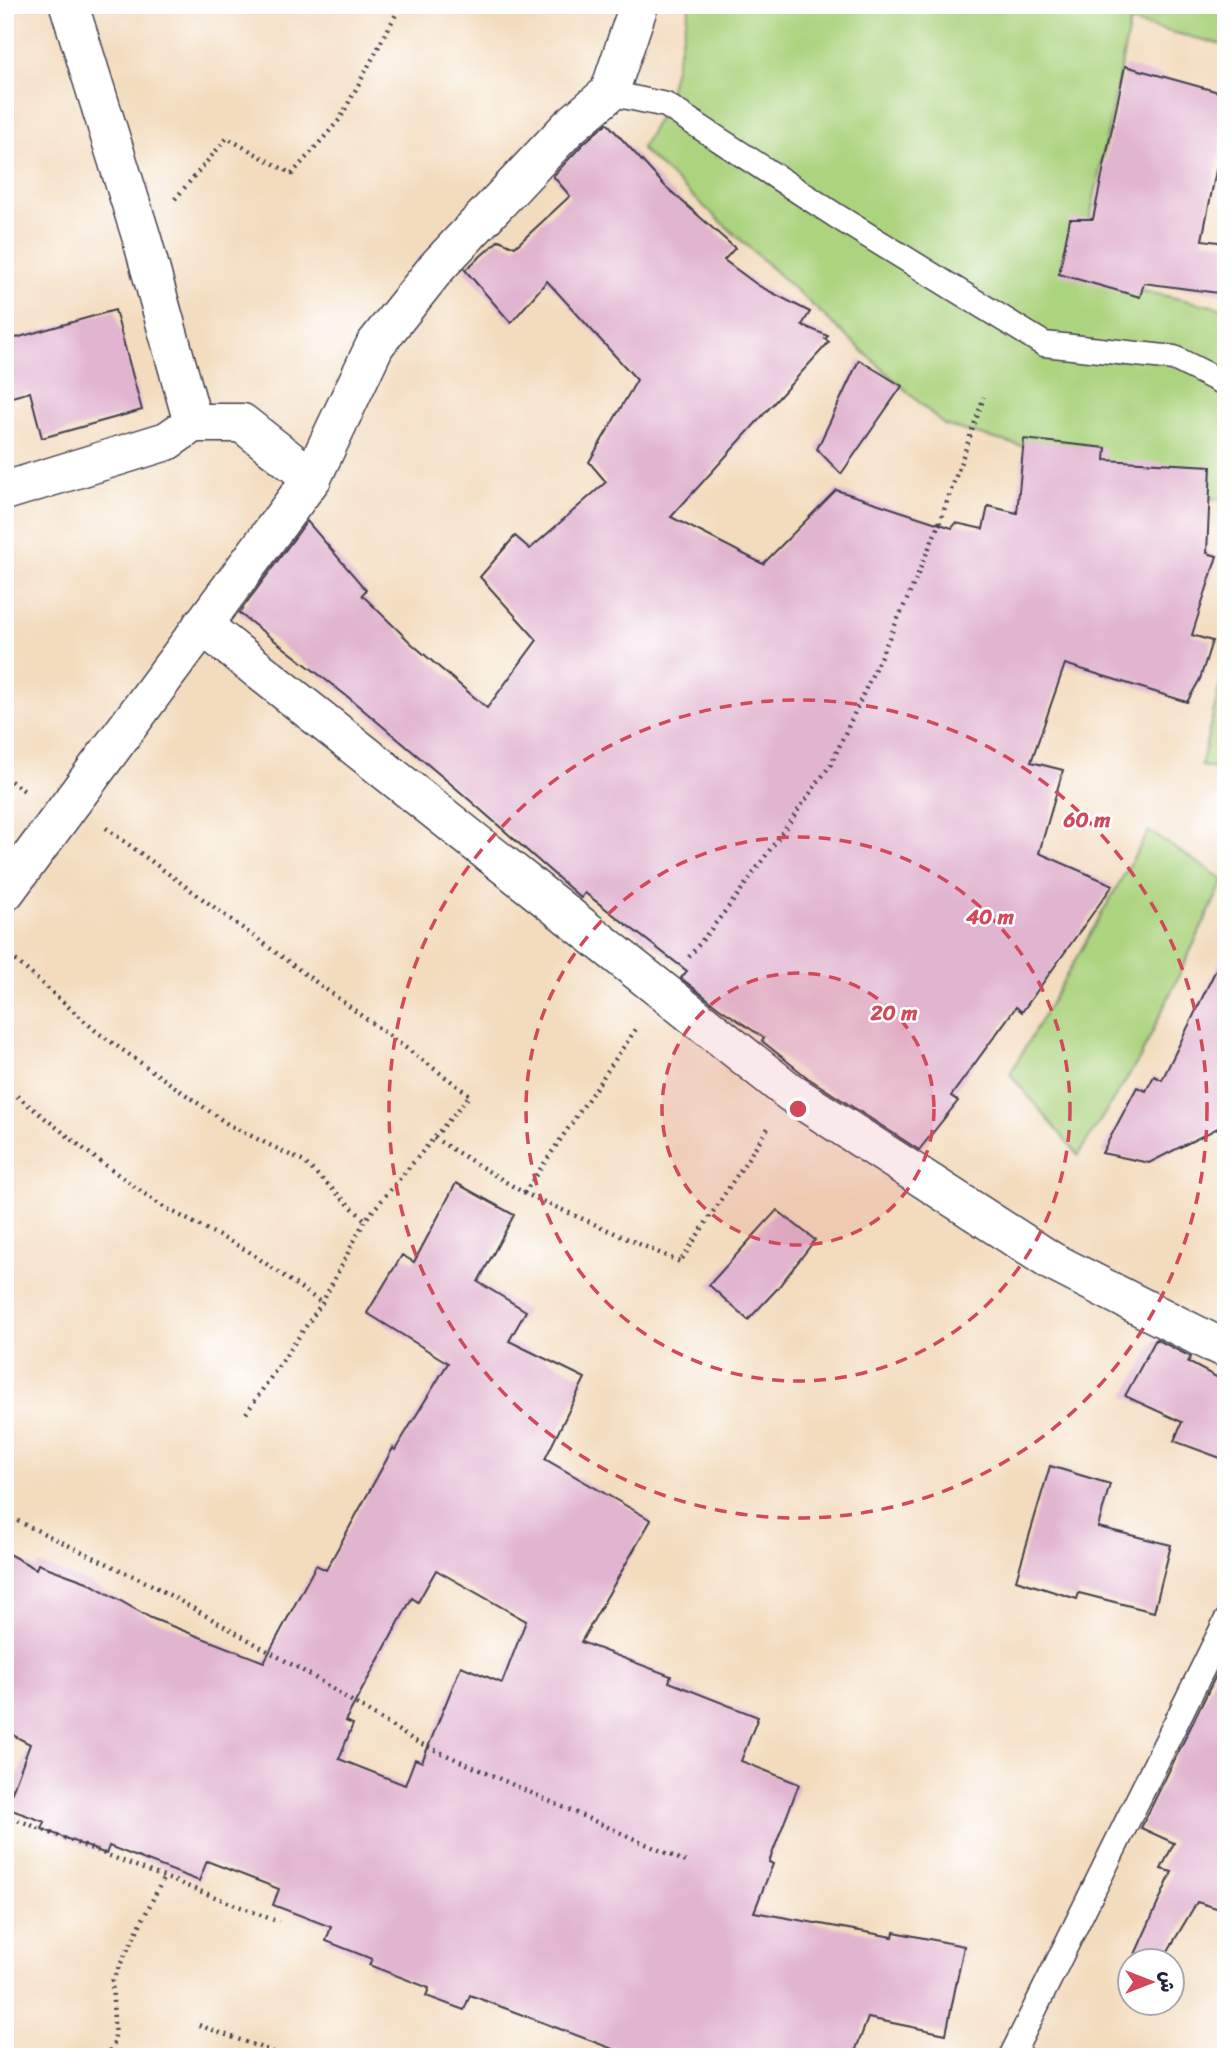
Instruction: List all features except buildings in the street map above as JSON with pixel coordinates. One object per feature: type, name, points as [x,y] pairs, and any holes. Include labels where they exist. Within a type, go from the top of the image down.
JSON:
[{"type":"street","points":[[69,5],[142,239],[193,423]]},
{"type":"street","points":[[5,892],[312,478],[374,345],[454,248],[569,127],[609,93],[639,5]]},
{"type":"street","points":[[5,491],[167,441],[193,423],[242,423],[312,478]]},
{"type":"street","points":[[202,625],[791,1093],[1051,1262],[1226,1348]]},
{"type":"lane","points":[[609,93],[666,105],[838,217],[1044,344],[1174,358],[1226,384]]},
{"type":"lane","points":[[1011,2057],[1226,1621]]},
{"type":"path","points":[[142,239],[226,138],[292,174],[340,120],[401,5]]},
{"type":"path","points":[[524,1193],[662,991],[737,896],[831,764],[939,524],[984,397]]},
{"type":"path","points":[[72,802],[470,1095],[366,1220],[323,1303],[245,1415]]},
{"type":"path","points":[[5,951],[97,1032],[229,1125],[304,1162],[366,1220]]},
{"type":"path","points":[[434,1138],[524,1193],[680,1262],[791,1093]]},
{"type":"path","points":[[17,1096],[160,1205],[248,1251],[323,1303]]},
{"type":"path","points":[[5,1515],[152,1585],[312,1676],[415,1741],[686,1862]]},
{"type":"path","points":[[5,1815],[279,1922]]},
{"type":"path","points":[[107,2057],[116,2040],[113,1981],[164,1877]]},
{"type":"path","points":[[199,2025],[287,2057]]},
{"type":"green space","points":[[690,5],[1226,5],[1224,45],[1130,22],[1078,277],[1226,309],[1226,502],[944,425],[641,149],[666,105]]},
{"type":"green space","points":[[1226,658],[1226,771],[1201,766]]},
{"type":"green space","points":[[1149,831],[1224,880],[1140,1058],[1078,1155],[1010,1074]]}]
